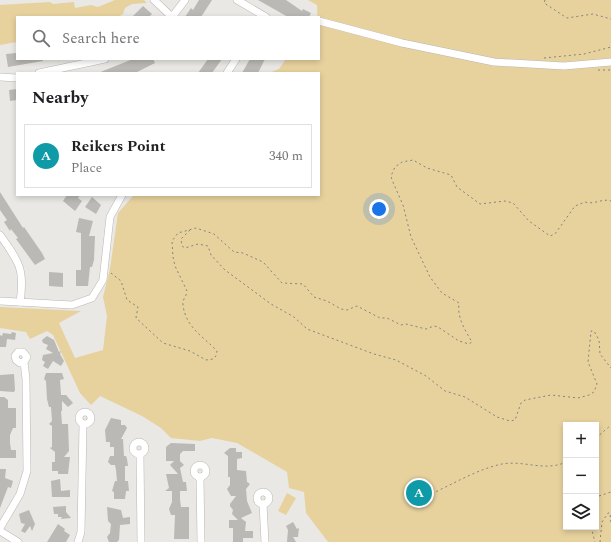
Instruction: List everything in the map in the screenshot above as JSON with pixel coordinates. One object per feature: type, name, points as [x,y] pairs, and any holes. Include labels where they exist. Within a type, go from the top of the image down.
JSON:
[{"type":"street","points":[[154,0],[171,16]]},
{"type":"street","points":[[173,16],[185,0]]},
{"type":"street","points":[[237,0],[263,16]]},
{"type":"street","points":[[320,21],[402,43],[494,62],[564,66],[611,62]]},
{"type":"street","points":[[43,72],[100,60]]},
{"type":"street","points":[[228,72],[235,60]]},
{"type":"street","points":[[0,77],[16,78]]},
{"type":"street","points":[[0,301],[72,306],[92,298],[103,280],[110,217],[117,196]]},
{"type":"street","points":[[0,235],[15,256],[22,270],[23,281],[20,302]]},
{"type":"street","points":[[0,528],[20,494],[27,471],[26,379],[24,362]]},
{"type":"street","points":[[78,542],[81,532],[83,424]]},
{"type":"street","points":[[140,454],[141,542]]},
{"type":"street","points":[[200,477],[201,542]]},
{"type":"street","points":[[263,504],[265,542]]},
{"type":"street","points":[[0,531],[18,542]]},
{"type":"path","points":[[545,0],[544,3],[555,8],[567,18],[593,14],[611,19]]},
{"type":"path","points":[[540,62],[545,58],[584,54],[611,47]]},
{"type":"path","points":[[104,270],[114,274],[121,281],[127,300],[138,307],[136,318],[163,343],[190,351],[206,360],[213,359],[217,352],[191,328],[187,319],[183,305],[188,291],[173,257],[172,241],[174,236],[181,232],[200,228],[214,234],[234,252],[243,253],[262,262],[279,281],[303,284],[314,297],[327,300],[341,309],[347,310],[357,306],[381,319],[387,318],[401,325],[406,324],[426,329],[434,326],[438,327],[459,341],[468,344],[472,342],[461,324],[458,310],[459,303],[442,293],[432,280],[414,245],[403,205],[392,180],[395,167],[402,162],[413,160],[427,168],[446,173],[452,177],[457,187],[480,204],[505,201],[513,203],[529,222],[550,236],[555,234],[570,212],[578,204],[585,202],[591,204],[607,200],[611,201]]},
{"type":"path","points":[[190,229],[182,238],[182,246],[185,248],[198,244],[208,246],[212,254],[226,270],[271,304],[294,317],[307,329],[374,354],[396,360],[426,376],[445,391],[465,397],[497,417],[510,421],[515,420],[521,404],[525,400],[551,395],[578,398],[594,392],[597,384],[588,357],[591,331],[594,331],[598,340],[600,354],[611,368]]},
{"type":"path","points":[[599,435],[611,425]]},
{"type":"path","points":[[422,493],[431,494],[502,464],[518,463],[555,466],[563,463]]},
{"type":"path","points":[[599,496],[611,492]]},
{"type":"path","points":[[600,542],[602,522],[608,513],[610,513],[611,523]]},
{"type":"path","points":[[592,530],[595,542]]},
{"type":"shaded area","points":[[115,0],[144,0],[147,3],[132,4],[125,8],[123,14],[120,16],[16,16],[16,42],[0,45],[0,5],[74,2],[75,8],[91,5],[98,7]]},
{"type":"shaded area","points":[[308,0],[611,0],[611,542],[328,542],[306,513],[304,492],[289,488],[287,472],[237,443],[212,438],[200,441],[171,438],[161,428],[142,416],[100,396],[91,405],[80,393],[53,335],[47,331],[30,339],[26,332],[0,328],[0,307],[81,311],[59,323],[75,358],[103,350],[107,316],[103,297],[110,269],[118,213],[133,196],[320,196],[320,72],[272,72],[279,69],[285,60],[320,60],[320,16],[317,16],[317,5]]},
{"type":"shaded area","points":[[287,493],[296,498],[286,515],[278,511]]},
{"type":"building","points":[[199,0],[212,0],[202,16],[186,16],[191,8],[193,10]]},
{"type":"building","points":[[258,0],[286,0],[302,11],[303,9],[311,13],[310,16],[286,16]]},
{"type":"building","points":[[143,6],[152,14],[150,16],[133,16]]},
{"type":"building","points":[[16,53],[16,60],[43,61],[8,67],[6,54]]},
{"type":"building","points":[[130,60],[154,60],[155,63],[137,72],[100,72]]},
{"type":"building","points":[[207,60],[221,60],[213,72],[199,72]]},
{"type":"building","points":[[249,60],[264,60],[258,72],[243,72]]},
{"type":"building","points":[[16,89],[16,100],[10,101],[9,90]]},
{"type":"building","points":[[0,192],[45,259],[35,265],[16,239],[18,238],[11,229],[10,231],[4,222],[7,220],[0,210]]},
{"type":"building","points":[[66,196],[79,196],[78,198],[82,201],[75,211],[63,201]]},
{"type":"building","points":[[92,197],[101,205],[96,214],[85,207]]},
{"type":"building","points":[[79,218],[93,221],[89,236],[95,236],[94,260],[92,267],[90,267],[88,286],[76,286],[76,270],[81,270],[81,233],[76,232]]},
{"type":"building","points":[[49,272],[63,273],[63,287],[49,286]]},
{"type":"building","points":[[12,332],[16,333],[15,340],[7,339],[6,347],[0,347],[0,335],[2,336],[3,333],[11,334]]},
{"type":"building","points":[[47,336],[54,340],[59,352],[61,351],[60,354],[64,361],[61,366],[53,361],[48,369],[43,366],[45,362],[42,360],[43,355],[53,353],[46,349],[48,345],[43,343],[42,340]]},
{"type":"building","points":[[46,373],[62,373],[64,379],[60,380],[61,395],[66,395],[73,403],[68,407],[62,401],[61,411],[62,424],[68,424],[69,451],[64,457],[70,457],[68,474],[58,474],[58,471],[52,471],[52,462],[55,462],[55,452],[50,448],[52,447],[52,426],[49,424],[52,421],[51,407],[49,407],[47,399],[46,381],[44,379]]},
{"type":"building","points":[[14,374],[14,392],[0,391],[0,375]]},
{"type":"building","points":[[0,397],[4,397],[8,400],[8,408],[16,408],[16,428],[13,428],[10,435],[10,443],[11,450],[16,450],[16,458],[0,458]]},
{"type":"building","points":[[111,418],[121,420],[121,425],[125,425],[127,428],[121,439],[123,439],[124,456],[126,456],[128,466],[125,466],[125,481],[128,481],[129,491],[126,491],[125,499],[114,499],[114,492],[112,491],[115,481],[117,481],[116,470],[115,465],[111,465],[108,462],[110,456],[114,456],[114,447],[110,447],[110,442],[106,442],[105,430]]},
{"type":"building","points":[[171,443],[195,444],[195,451],[183,451],[180,454],[180,461],[184,465],[180,468],[183,482],[186,482],[187,491],[180,491],[180,499],[181,507],[189,507],[189,539],[174,539],[175,515],[171,515],[169,509],[172,502],[172,491],[165,491],[169,488],[166,474],[178,474],[170,465],[174,461],[166,461],[166,447]]},
{"type":"building","points":[[230,448],[236,448],[236,452],[242,452],[242,458],[237,459],[237,470],[246,471],[247,482],[250,484],[246,489],[247,501],[252,513],[241,518],[246,522],[245,531],[253,531],[253,538],[243,538],[243,542],[233,542],[233,528],[229,528],[229,520],[238,520],[232,514],[233,510],[230,506],[236,496],[231,496],[227,489],[230,485],[230,477],[228,477],[228,456],[224,453]]},
{"type":"building","points":[[0,469],[6,469],[5,478],[13,481],[11,488],[8,487],[0,508]]},
{"type":"building","points":[[60,479],[61,491],[70,490],[70,497],[52,497],[51,481]]},
{"type":"building","points":[[66,506],[66,512],[71,518],[61,519],[62,517],[58,517],[58,514],[54,514],[53,507]]},
{"type":"building","points":[[107,507],[121,510],[123,518],[130,517],[130,524],[120,525],[119,540],[117,542],[109,542],[107,537],[110,533],[111,524],[108,521]]},
{"type":"building","points":[[29,510],[35,524],[32,531],[30,526],[25,533],[21,531],[25,524],[21,523],[19,514]]},
{"type":"building","points":[[293,522],[297,529],[299,528],[298,537],[293,537],[296,542],[287,542],[288,530],[286,526]]},
{"type":"building","points":[[58,524],[70,535],[66,542],[47,542]]},
{"type":"place","name":"Reikers Point","points":[[419,493]]}]
